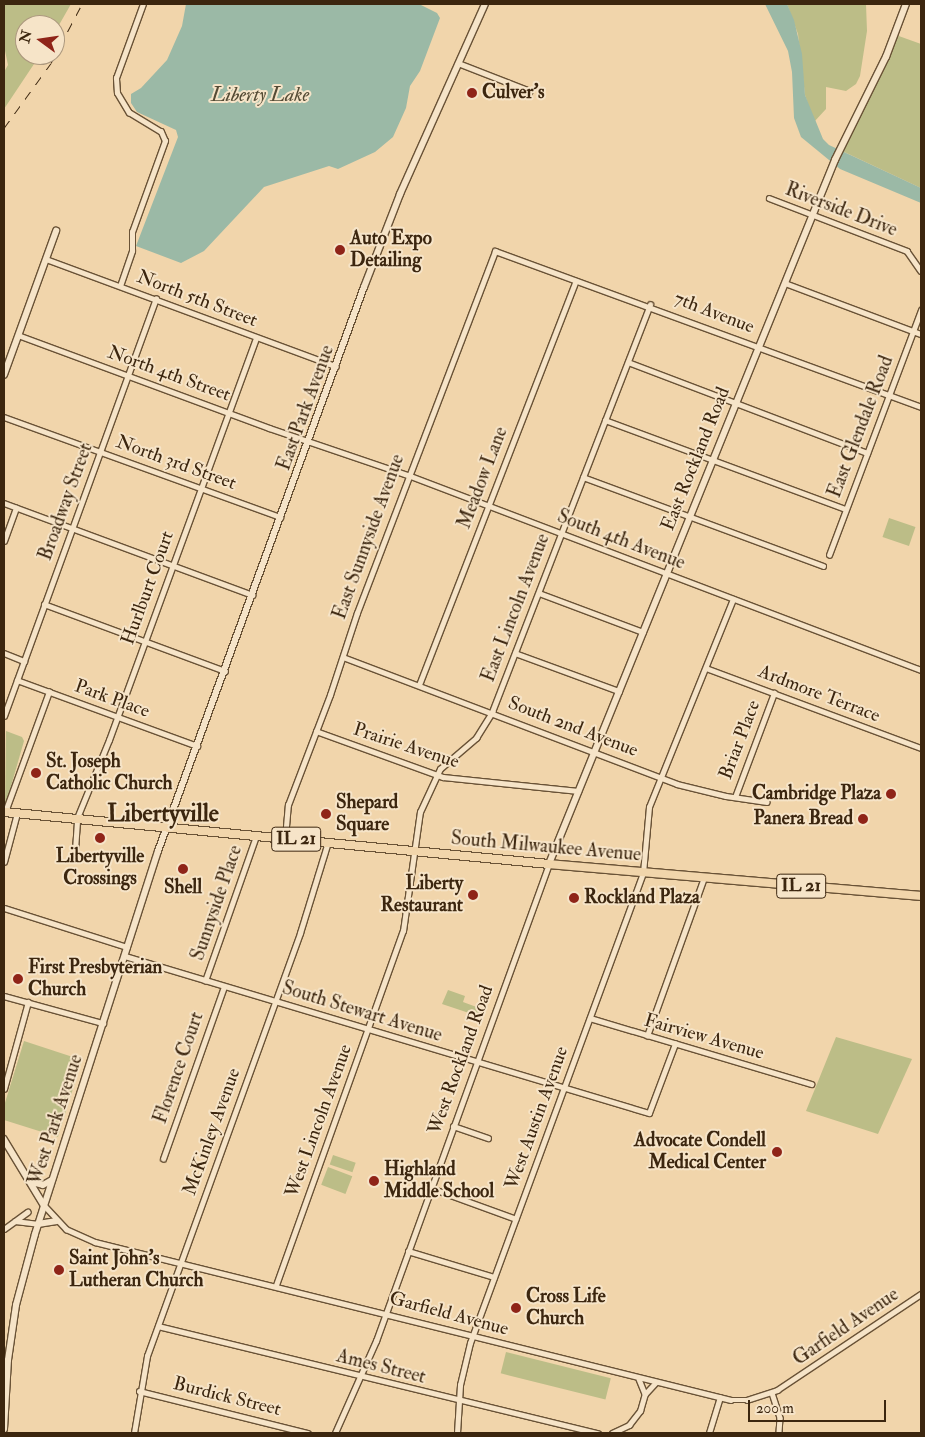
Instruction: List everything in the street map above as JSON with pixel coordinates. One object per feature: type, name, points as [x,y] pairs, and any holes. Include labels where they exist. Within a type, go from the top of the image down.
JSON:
[{"type":"main road","name":"East Park Avenue","points":[[167,827],[400,194],[485,4]]},
{"type":"main road","name":"IL 21","points":[[5,812],[167,827]]},
{"type":"main road","name":"South Milwaukee Avenue","points":[[167,827],[643,873],[921,896]]},
{"type":"main road","name":"West Park Avenue","points":[[4,1429],[8,1360],[16,1305],[35,1234],[167,827]]},
{"type":"main road","points":[[32,1182],[43,1185],[53,1179]]},
{"type":"main road","points":[[38,1224],[57,1221]]},
{"type":"street","points":[[120,286],[132,251],[133,229],[165,141],[161,132],[129,112],[117,93],[116,78],[143,4]]},
{"type":"street","name":"East Rockland Road","points":[[549,864],[812,215],[844,138],[881,68],[906,4]]},
{"type":"street","points":[[458,63],[530,92]]},
{"type":"street","name":"Riverside Drive","points":[[769,198],[907,251],[921,271]]},
{"type":"street","points":[[4,375],[56,231]]},
{"type":"street","name":"7th Avenue","points":[[495,251],[576,281],[650,305],[921,407]]},
{"type":"street","name":"East Sunnyside Avenue","points":[[284,838],[288,805],[408,475],[495,251]]},
{"type":"street","name":"North 5th Street","points":[[46,259],[256,338],[337,366]]},
{"type":"street","name":"Meadow Lane","points":[[419,685],[576,281]]},
{"type":"street","points":[[785,283],[921,334]]},
{"type":"street","name":"Broadway Street","points":[[4,716],[156,299]]},
{"type":"street","name":"East Lincoln Avenue","points":[[414,851],[420,812],[437,775],[445,764],[476,738],[492,712],[650,305]]},
{"type":"street","name":"East Glendale Road","points":[[830,555],[845,509],[921,310]]},
{"type":"street","name":"North 4th Street","points":[[18,335],[310,441]]},
{"type":"street","name":"Hurlburt Court","points":[[75,850],[77,818],[118,717],[256,338]]},
{"type":"street","points":[[628,362],[867,453]]},
{"type":"street","name":"North 3rd Street","points":[[4,417],[281,517]]},
{"type":"street","points":[[605,420],[845,509]]},
{"type":"street","name":"South 4th Avenue","points":[[310,441],[408,475],[921,670]]},
{"type":"street","points":[[583,477],[823,566]]},
{"type":"street","points":[[4,503],[253,595]]},
{"type":"street","points":[[4,541],[16,508]]},
{"type":"street","points":[[539,593],[643,632]]},
{"type":"street","name":"West Austin Avenue","points":[[457,1433],[458,1402],[473,1336],[643,873],[649,807],[733,599]]},
{"type":"street","points":[[44,604],[225,671]]},
{"type":"street","points":[[4,653],[24,661]]},
{"type":"street","points":[[515,653],[619,691]]},
{"type":"street","name":"South 2nd Avenue","points":[[343,656],[698,790],[767,802]]},
{"type":"street","name":"Ardmore Terrace","points":[[706,668],[921,748]]},
{"type":"street","name":"Park Place","points":[[17,680],[197,746]]},
{"type":"street","points":[[5,812],[49,692]]},
{"type":"street","name":"Briar Place","points":[[735,797],[774,693]]},
{"type":"street","name":"Prairie Avenue","points":[[316,731],[455,780],[578,790]]},
{"type":"street","points":[[4,862],[17,813]]},
{"type":"street","name":"Sunnyside Place","points":[[206,981],[256,835]]},
{"type":"street","name":"McKinley Avenue","points":[[134,1433],[139,1391],[158,1326],[275,1002],[328,842]]},
{"type":"street","name":"West Lincoln Avenue","points":[[276,1286],[406,923],[414,851]]},
{"type":"street","name":"West Rockland Road","points":[[334,1433],[360,1377],[386,1312],[549,864]]},
{"type":"street","points":[[647,1036],[704,878]]},
{"type":"street","points":[[4,908],[127,948]]},
{"type":"street","name":"South Stewart Avenue","points":[[125,956],[649,1113],[675,1044]]},
{"type":"street","name":"Florence Court","points":[[164,1159],[224,987]]},
{"type":"street","points":[[4,996],[103,1023]]},
{"type":"street","points":[[4,1089],[28,1002]]},
{"type":"street","name":"Fairview Avenue","points":[[590,1018],[811,1084]]},
{"type":"street","points":[[453,1126],[488,1138]]},
{"type":"street","points":[[5,1142],[32,1182],[44,1205]]},
{"type":"street","points":[[431,1188],[516,1219]]},
{"type":"street","name":"Garfield Avenue","points":[[44,1205],[57,1221],[77,1236],[386,1312],[639,1379],[720,1398],[747,1400],[772,1393],[921,1294]]},
{"type":"street","points":[[4,1229],[27,1212]]},
{"type":"street","points":[[15,1221],[38,1224]]},
{"type":"street","points":[[28,1224],[35,1234]]},
{"type":"street","points":[[408,1251],[494,1277]]},
{"type":"street","name":"Ames Street","points":[[158,1326],[458,1402],[598,1433]]},
{"type":"street","points":[[639,1379],[645,1394]]},
{"type":"street","points":[[615,1433],[627,1426],[640,1411],[645,1394],[656,1382]]},
{"type":"street","name":"Burdick Street","points":[[139,1391],[308,1433]]},
{"type":"street","points":[[772,1393],[780,1418],[779,1433]]},
{"type":"street","points":[[709,1433],[720,1398]]},
{"type":"street","points":[[627,1426],[630,1433]]},
{"type":"green space","points":[[4,4],[71,4],[65,15],[15,15],[15,65],[33,65],[4,109],[4,72],[8,65],[4,46]]},
{"type":"green space","points":[[787,4],[866,4],[867,31],[860,76],[856,84],[846,91],[826,87],[826,109],[814,122],[805,95],[798,34]]},
{"type":"green space","points":[[896,35],[921,44],[921,188],[840,150]]},
{"type":"green space","points":[[889,518],[915,527],[909,546],[882,537]]},
{"type":"green space","points":[[6,731],[22,737],[24,741],[5,807]]},
{"type":"green space","points":[[448,990],[465,996],[463,1002],[482,1009],[478,1016],[442,1004]]},
{"type":"green space","points":[[836,1037],[912,1059],[878,1134],[806,1111]]},
{"type":"green space","points":[[24,1041],[82,1060],[58,1137],[4,1120],[4,1106]]},
{"type":"green space","points":[[333,1155],[356,1163],[352,1172],[330,1164]]},
{"type":"green space","points":[[328,1167],[352,1176],[345,1194],[321,1185]]},
{"type":"green space","points":[[506,1352],[611,1378],[605,1399],[501,1373]]},
{"type":"water","name":"Liberty Lake","points":[[186,4],[419,4],[437,13],[440,18],[420,71],[410,86],[406,108],[393,137],[375,152],[338,169],[329,166],[264,187],[204,251],[181,263],[136,246],[178,137],[176,130],[137,112],[131,103],[131,94],[141,88],[167,60],[182,26]]},
{"type":"water","points":[[765,4],[787,4],[794,20],[802,54],[805,95],[823,139],[829,145],[921,188],[921,203],[840,169],[801,137],[794,118],[792,72],[788,51]]},
{"type":"railway","points":[[4,128],[51,63],[82,4]]},
{"type":"place","name":"Culver's","points":[[472,93]]},
{"type":"place","name":"Auto Expo Detailing","points":[[340,250]]},
{"type":"place","name":"St. Joseph Catholic Church","points":[[36,773]]},
{"type":"place","name":"Cambridge Plaza","points":[[891,794]]},
{"type":"place","name":"Shepard Square","points":[[326,814]]},
{"type":"place","name":"Panera Bread","points":[[863,819]]},
{"type":"place","name":"Libertyville Crossings","points":[[100,838]]},
{"type":"place","name":"Shell","points":[[183,869]]},
{"type":"place","name":"Liberty Restaurant","points":[[473,895]]},
{"type":"place","name":"Rockland Plaza","points":[[574,898]]},
{"type":"place","name":"First Presbyterian Church","points":[[18,979]]},
{"type":"place","name":"Advocate Condell Medical Center","points":[[777,1152]]},
{"type":"place","name":"Highland Middle School","points":[[374,1181]]},
{"type":"place","name":"Saint John's Lutheran Church","points":[[59,1270]]},
{"type":"place","name":"Cross Life Church","points":[[516,1308]]},
{"type":"district","name":"Libertyville","points":[[163,814]]}]
